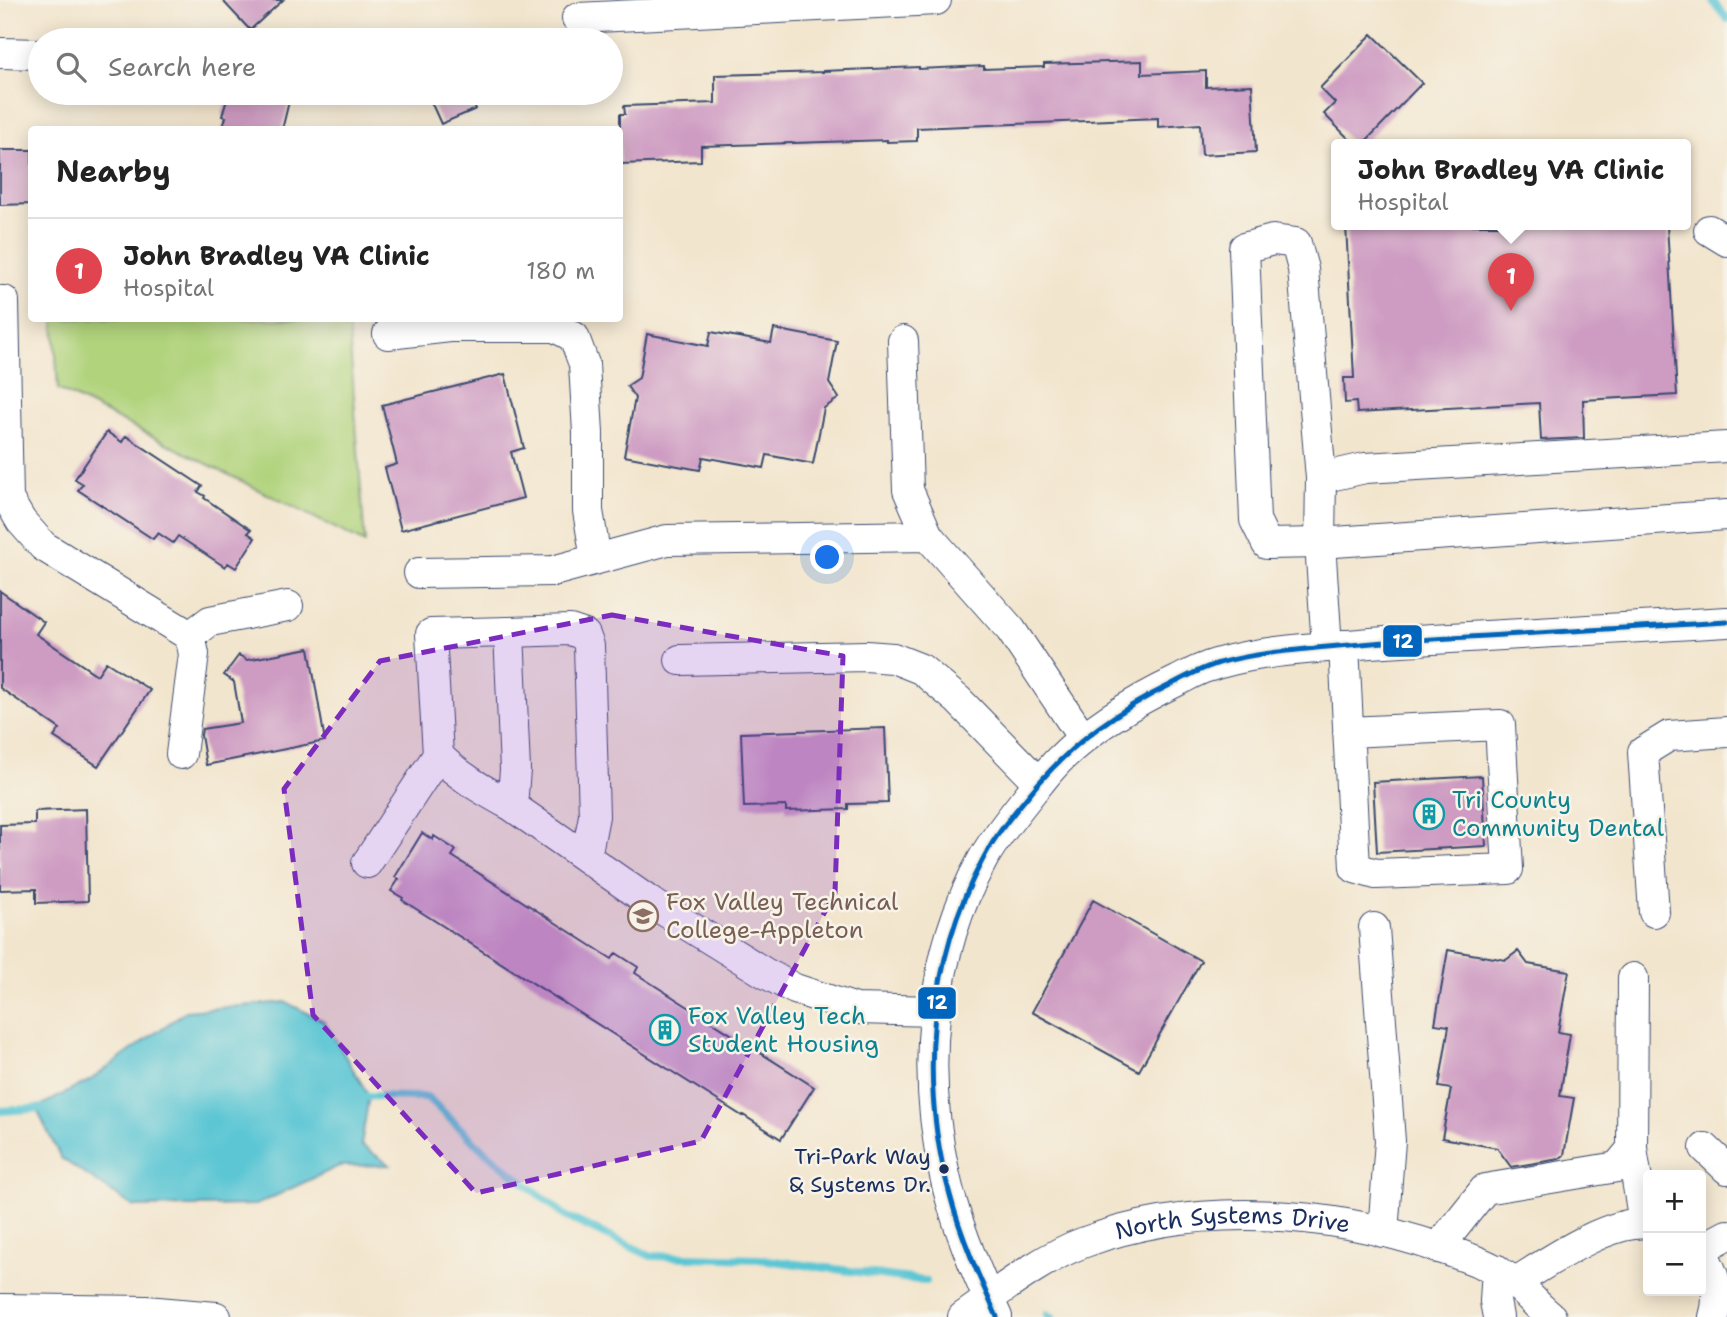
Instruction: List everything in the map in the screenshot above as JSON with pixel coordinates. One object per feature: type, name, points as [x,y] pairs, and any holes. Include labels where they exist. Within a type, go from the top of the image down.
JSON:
[{"type":"street","points":[[577,18],[812,3],[936,0]]},
{"type":"street","points":[[0,54],[28,54]]},
{"type":"street","points":[[1349,732],[1500,725],[1508,869],[1376,874],[1354,868],[1349,732],[1320,543],[1321,478],[1303,269],[1296,243],[1273,240],[1244,248],[1255,520],[1267,544],[1320,543],[1727,515]]},
{"type":"street","points":[[0,301],[4,301],[8,499],[21,521],[43,546],[190,636],[194,654],[181,754]]},
{"type":"street","points":[[388,334],[450,327],[508,326],[555,327],[574,337],[584,364],[588,433],[588,511],[596,559]]},
{"type":"street","points":[[903,341],[908,490],[928,536],[1011,630],[1083,738]]},
{"type":"street","points":[[1321,478],[1365,468],[1727,447]]},
{"type":"street","points":[[419,573],[553,571],[667,540],[928,536]]},
{"type":"street","points":[[190,636],[210,621],[288,607]]},
{"type":"street","points":[[993,1308],[959,1225],[945,1177],[934,1108],[932,1041],[935,1011],[946,953],[962,905],[984,857],[1009,820],[1057,762],[1083,738],[1147,695],[1205,668],[1237,659],[1272,652],[1370,642],[1727,622]]},
{"type":"street","points":[[367,863],[438,755],[431,635],[570,630],[585,635],[589,646],[594,816],[586,857]]},
{"type":"street","points":[[509,632],[515,770],[512,806]]},
{"type":"street","points":[[680,660],[866,656],[893,658],[921,669],[958,700],[1040,783]]},
{"type":"street","points":[[1654,912],[1643,752],[1669,736],[1727,732]]},
{"type":"street","points":[[438,755],[450,768],[480,789],[512,806],[647,900],[795,989],[856,1009],[935,1011]]},
{"type":"street","points":[[1374,928],[1390,1141],[1383,1232]]},
{"type":"street","points":[[1633,978],[1632,1149],[1643,1207]]},
{"type":"street","points":[[1438,1248],[1485,1189],[1617,1167],[1632,1149]]},
{"type":"street","points":[[1705,1149],[1727,1169]]},
{"type":"street","name":"North Systems Drive","points":[[963,1317],[993,1308],[1054,1256],[1084,1242],[1174,1220],[1223,1216],[1307,1218],[1404,1236],[1507,1276],[1551,1317]]},
{"type":"street","points":[[1497,1317],[1495,1301],[1507,1276],[1550,1260],[1619,1227],[1643,1223]]},
{"type":"street","points":[[1706,1247],[1727,1235]]},
{"type":"street","points":[[1706,1259],[1713,1271],[1718,1303],[1714,1317]]},
{"type":"street","points":[[0,1309],[216,1317]]},
{"type":"highlighted area","points":[[612,615],[843,656],[835,893],[701,1141],[476,1193],[313,1015],[284,789],[380,661]]},
{"type":"green space","points":[[54,322],[348,322],[365,543],[58,389]]},
{"type":"water","points":[[285,1002],[324,1021],[369,1096],[361,1145],[390,1165],[339,1166],[256,1205],[134,1207],[61,1158],[36,1108],[89,1081],[186,1011]]},
{"type":"building","points":[[222,0],[283,0],[252,28],[248,28]]},
{"type":"building","points":[[1372,34],[1422,83],[1368,139],[1349,139],[1324,114],[1335,103],[1320,88]]},
{"type":"building","points":[[1142,61],[1142,74],[1206,71],[1206,87],[1252,85],[1256,152],[1202,155],[1200,124],[1158,127],[1158,118],[917,128],[917,141],[701,146],[701,161],[623,164],[623,126],[620,126],[620,114],[625,114],[624,106],[715,103],[715,75],[919,67],[1044,67],[1044,64]]},
{"type":"building","points":[[225,105],[288,105],[283,126],[223,126],[226,117],[222,116]]},
{"type":"building","points":[[432,105],[474,105],[476,109],[441,124]]},
{"type":"building","points":[[0,150],[28,150],[28,204],[0,205]]},
{"type":"building","points":[[1346,230],[1667,230],[1677,395],[1583,400],[1584,438],[1541,440],[1539,403],[1357,413],[1356,402],[1345,403],[1344,378],[1354,378]]},
{"type":"building","points":[[774,329],[837,341],[829,383],[839,398],[824,408],[813,464],[767,455],[764,468],[703,457],[700,470],[624,456],[635,398],[627,386],[639,378],[647,334],[708,346],[711,332],[771,343]]},
{"type":"building","points":[[505,374],[524,448],[511,452],[523,498],[401,530],[385,468],[397,464],[382,405]]},
{"type":"building","points":[[107,432],[122,442],[126,436],[202,486],[198,492],[205,496],[204,498],[251,530],[248,533],[255,538],[236,568],[228,563],[225,567],[178,536],[173,543],[158,533],[153,539],[78,490],[83,484],[75,479]]},
{"type":"building","points":[[0,591],[44,622],[36,634],[97,675],[106,662],[150,690],[98,766],[54,737],[60,729],[0,688]]},
{"type":"building","points":[[309,648],[325,741],[206,765],[202,729],[241,723],[234,682],[224,675],[239,655],[247,660]]},
{"type":"building","points":[[885,728],[888,803],[848,804],[848,809],[786,811],[786,806],[744,807],[741,733]]},
{"type":"building","name":"Tri County Community Dental","points":[[1482,776],[1486,846],[1377,852],[1373,782]]},
{"type":"building","points":[[86,809],[88,901],[36,903],[36,889],[0,890],[0,825],[35,824],[35,811]]},
{"type":"building","name":"Fox Valley Tech Student Housing","points":[[422,833],[433,840],[434,836],[456,850],[452,856],[612,959],[616,953],[638,967],[635,973],[814,1087],[781,1139],[391,891],[399,879],[395,877]]},
{"type":"building","points":[[1093,900],[1201,961],[1139,1071],[1032,1012]]},
{"type":"building","points":[[1448,950],[1506,960],[1518,951],[1528,964],[1569,971],[1558,1032],[1570,1034],[1560,1096],[1574,1098],[1564,1155],[1559,1159],[1511,1167],[1497,1148],[1442,1138],[1451,1089],[1439,1087],[1449,1026],[1435,1024]]},
{"type":"waterway","points":[[1712,0],[1727,19]]},
{"type":"waterway","points":[[360,1096],[427,1097],[482,1149],[567,1217],[651,1256],[759,1259],[926,1281]]},
{"type":"waterway","points":[[0,1111],[46,1108]]},
{"type":"waterway","points":[[1047,1315],[1052,1317]]},
{"type":"transit line","name":"12","points":[[997,1317],[959,1226],[940,1153],[934,1110],[934,1024],[950,939],[983,859],[1015,811],[1067,754],[1099,727],[1152,694],[1207,667],[1243,657],[1389,642],[1727,622]]},
{"type":"place","name":"John Bradley VA Clinic","points":[[1511,311]]},
{"type":"place","name":"Tri County Community Dental","points":[[1429,814]]},
{"type":"place","name":"Fox Valley Technical College-Appleton","points":[[643,916]]},
{"type":"place","name":"Fox Valley Tech Student Housing","points":[[665,1030]]},
{"type":"place","name":"Tri-Park Way & Systems Dr.","points":[[944,1169]]}]
